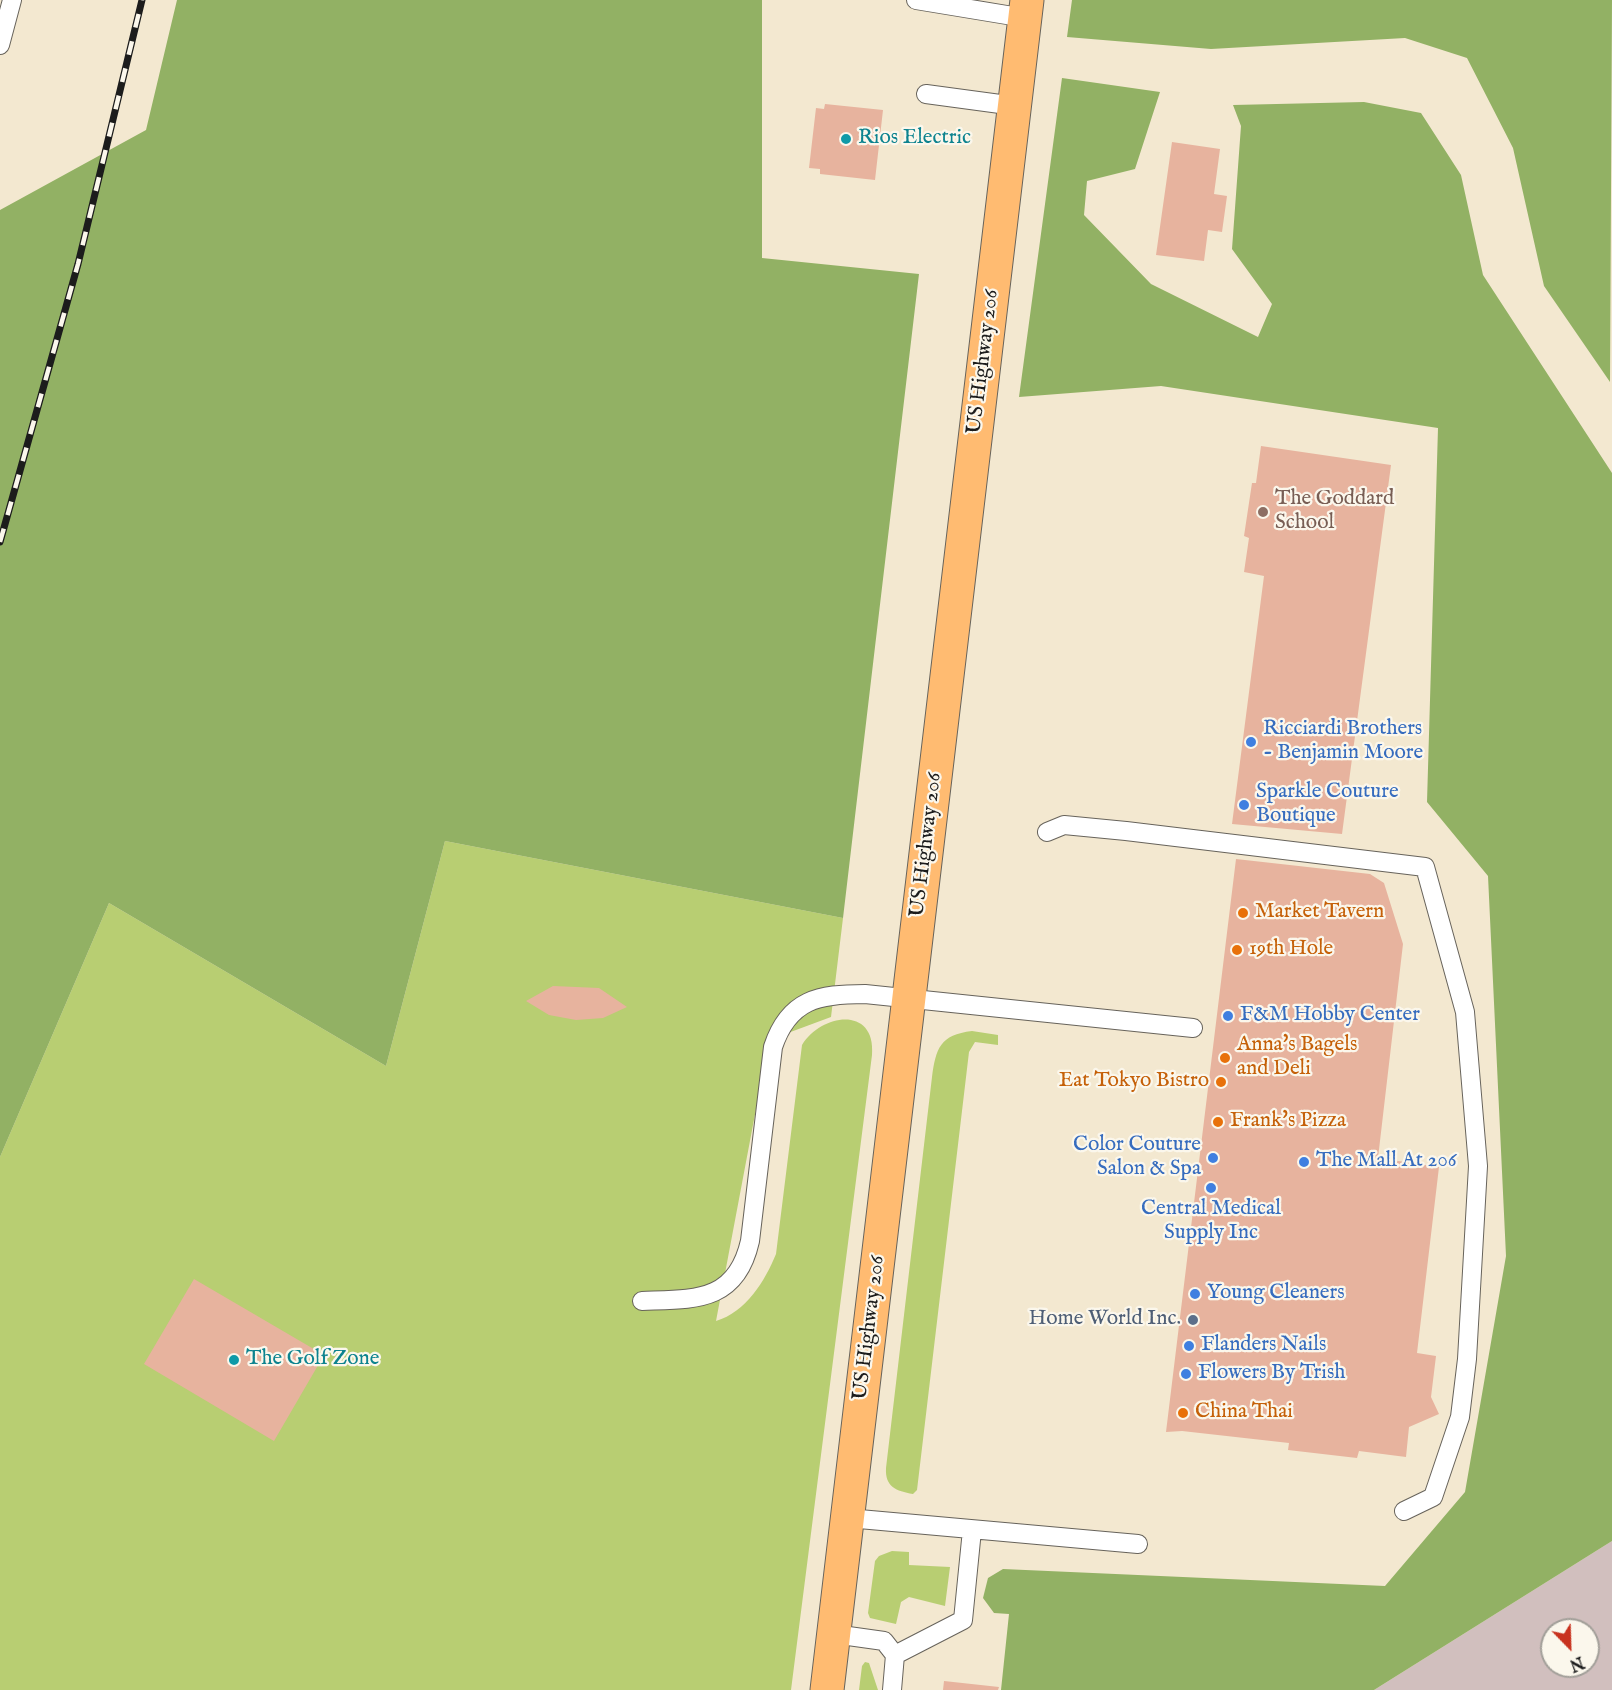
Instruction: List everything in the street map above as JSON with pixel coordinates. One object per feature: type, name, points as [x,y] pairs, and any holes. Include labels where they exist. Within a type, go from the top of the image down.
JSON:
[{"type":"highway","name":"US Highway 206","points":[[827,1690],[1026,9]]},
{"type":"lane","points":[[0,45],[12,0]]},
{"type":"lane","points":[[916,0],[1026,9]]},
{"type":"lane","points":[[926,94],[1014,106]]},
{"type":"lane","points":[[1047,832],[1064,825],[1425,867],[1465,1012],[1478,1166],[1467,1359],[1460,1417],[1433,1497],[1404,1511]]},
{"type":"lane","points":[[642,1301],[694,1299],[708,1296],[728,1283],[744,1263],[750,1241],[773,1047],[787,1019],[810,1000],[829,994],[865,994],[1193,1028]]},
{"type":"lane","points":[[848,1518],[1138,1544]]},
{"type":"lane","points":[[895,1655],[963,1620],[972,1530]]},
{"type":"lane","points":[[834,1634],[884,1641],[895,1655],[892,1690]]},
{"type":"shaded area","points":[[1612,1541],[1612,1690],[1374,1690]]},
{"type":"green space","points":[[177,0],[762,0],[762,258],[919,274],[843,918],[445,841],[386,1066],[109,903],[0,1157],[0,210],[146,130]]},
{"type":"green space","points":[[1072,0],[1612,0],[1610,382],[1544,286],[1513,148],[1467,58],[1405,38],[1211,49],[1067,37]]},
{"type":"green space","points":[[1062,78],[1160,92],[1135,169],[1087,181],[1084,215],[1151,284],[1258,337],[1272,304],[1232,249],[1241,126],[1233,105],[1364,102],[1421,113],[1461,175],[1483,275],[1612,473],[1612,1541],[1374,1690],[1001,1690],[1009,1614],[994,1613],[983,1598],[988,1578],[1003,1569],[1385,1586],[1465,1492],[1506,1256],[1488,876],[1427,802],[1438,428],[1161,386],[1019,397]]},
{"type":"green space","points":[[445,841],[843,918],[831,1017],[769,1040],[716,1321],[727,1317],[745,1303],[760,1285],[776,1254],[802,1045],[822,1026],[834,1021],[857,1022],[866,1028],[871,1039],[872,1055],[791,1690],[0,1690],[0,1157],[109,903],[386,1066]]},
{"type":"green space","points":[[972,1031],[998,1035],[998,1045],[975,1042],[969,1052],[917,1490],[913,1494],[893,1487],[887,1480],[886,1468],[932,1077],[935,1058],[946,1040]]},
{"type":"green space","points":[[892,1551],[909,1552],[909,1565],[950,1567],[945,1606],[909,1597],[901,1602],[896,1624],[870,1618],[868,1613],[875,1561],[879,1556]]},
{"type":"green space","points":[[865,1662],[869,1663],[878,1690],[859,1690],[862,1666]]},
{"type":"building","name":"Rios Electric","points":[[825,104],[883,110],[875,180],[820,174],[820,169],[809,168],[816,108],[824,109]]},
{"type":"building","points":[[1172,142],[1220,149],[1214,194],[1227,196],[1222,232],[1208,230],[1204,261],[1156,255]]},
{"type":"building","points":[[1261,446],[1391,465],[1342,834],[1232,824],[1264,576],[1244,572],[1249,538],[1244,536],[1252,483],[1256,483]]},
{"type":"building","name":"The Mall At 206","points":[[1236,859],[1370,874],[1384,883],[1403,944],[1378,1158],[1439,1167],[1417,1353],[1436,1356],[1431,1397],[1439,1414],[1409,1427],[1406,1457],[1359,1451],[1357,1458],[1288,1450],[1289,1443],[1182,1431],[1166,1432]]},
{"type":"building","points":[[553,986],[599,988],[627,1007],[603,1018],[576,1020],[549,1015],[526,1001]]},
{"type":"building","name":"The Golf Zone","points":[[194,1279],[324,1355],[274,1441],[144,1364]]},
{"type":"building","points":[[944,1681],[999,1687],[998,1690],[943,1690]]},
{"type":"railway","points":[[0,542],[78,264],[142,0]]},
{"type":"place","name":"Rios Electric","points":[[846,139]]},
{"type":"place","name":"The Goddard School","points":[[1263,512]]},
{"type":"place","name":"Ricciardi Brothers - Benjamin Moore","points":[[1251,742]]},
{"type":"place","name":"Sparkle Couture Boutique","points":[[1244,805]]},
{"type":"place","name":"Market Tavern","points":[[1243,913]]},
{"type":"place","name":"19th Hole","points":[[1237,950]]},
{"type":"place","name":"F&M Hobby Center","points":[[1228,1016]]},
{"type":"place","name":"Anna's Bagels and Deli","points":[[1225,1058]]},
{"type":"place","name":"Eat Tokyo Bistro","points":[[1221,1082]]},
{"type":"place","name":"Frank's Pizza","points":[[1218,1122]]},
{"type":"place","name":"Color Couture Salon & Spa","points":[[1213,1158]]},
{"type":"place","name":"The Mall At 206","points":[[1304,1162]]},
{"type":"place","name":"Central Medical Supply Inc","points":[[1211,1188]]},
{"type":"place","name":"Young Cleaners","points":[[1195,1294]]},
{"type":"place","name":"Home World Inc.","points":[[1193,1320]]},
{"type":"place","name":"Flanders Nails","points":[[1189,1346]]},
{"type":"place","name":"The Golf Zone","points":[[234,1360]]},
{"type":"place","name":"Flowers By Trish","points":[[1186,1374]]},
{"type":"place","name":"China Thai","points":[[1183,1413]]}]
